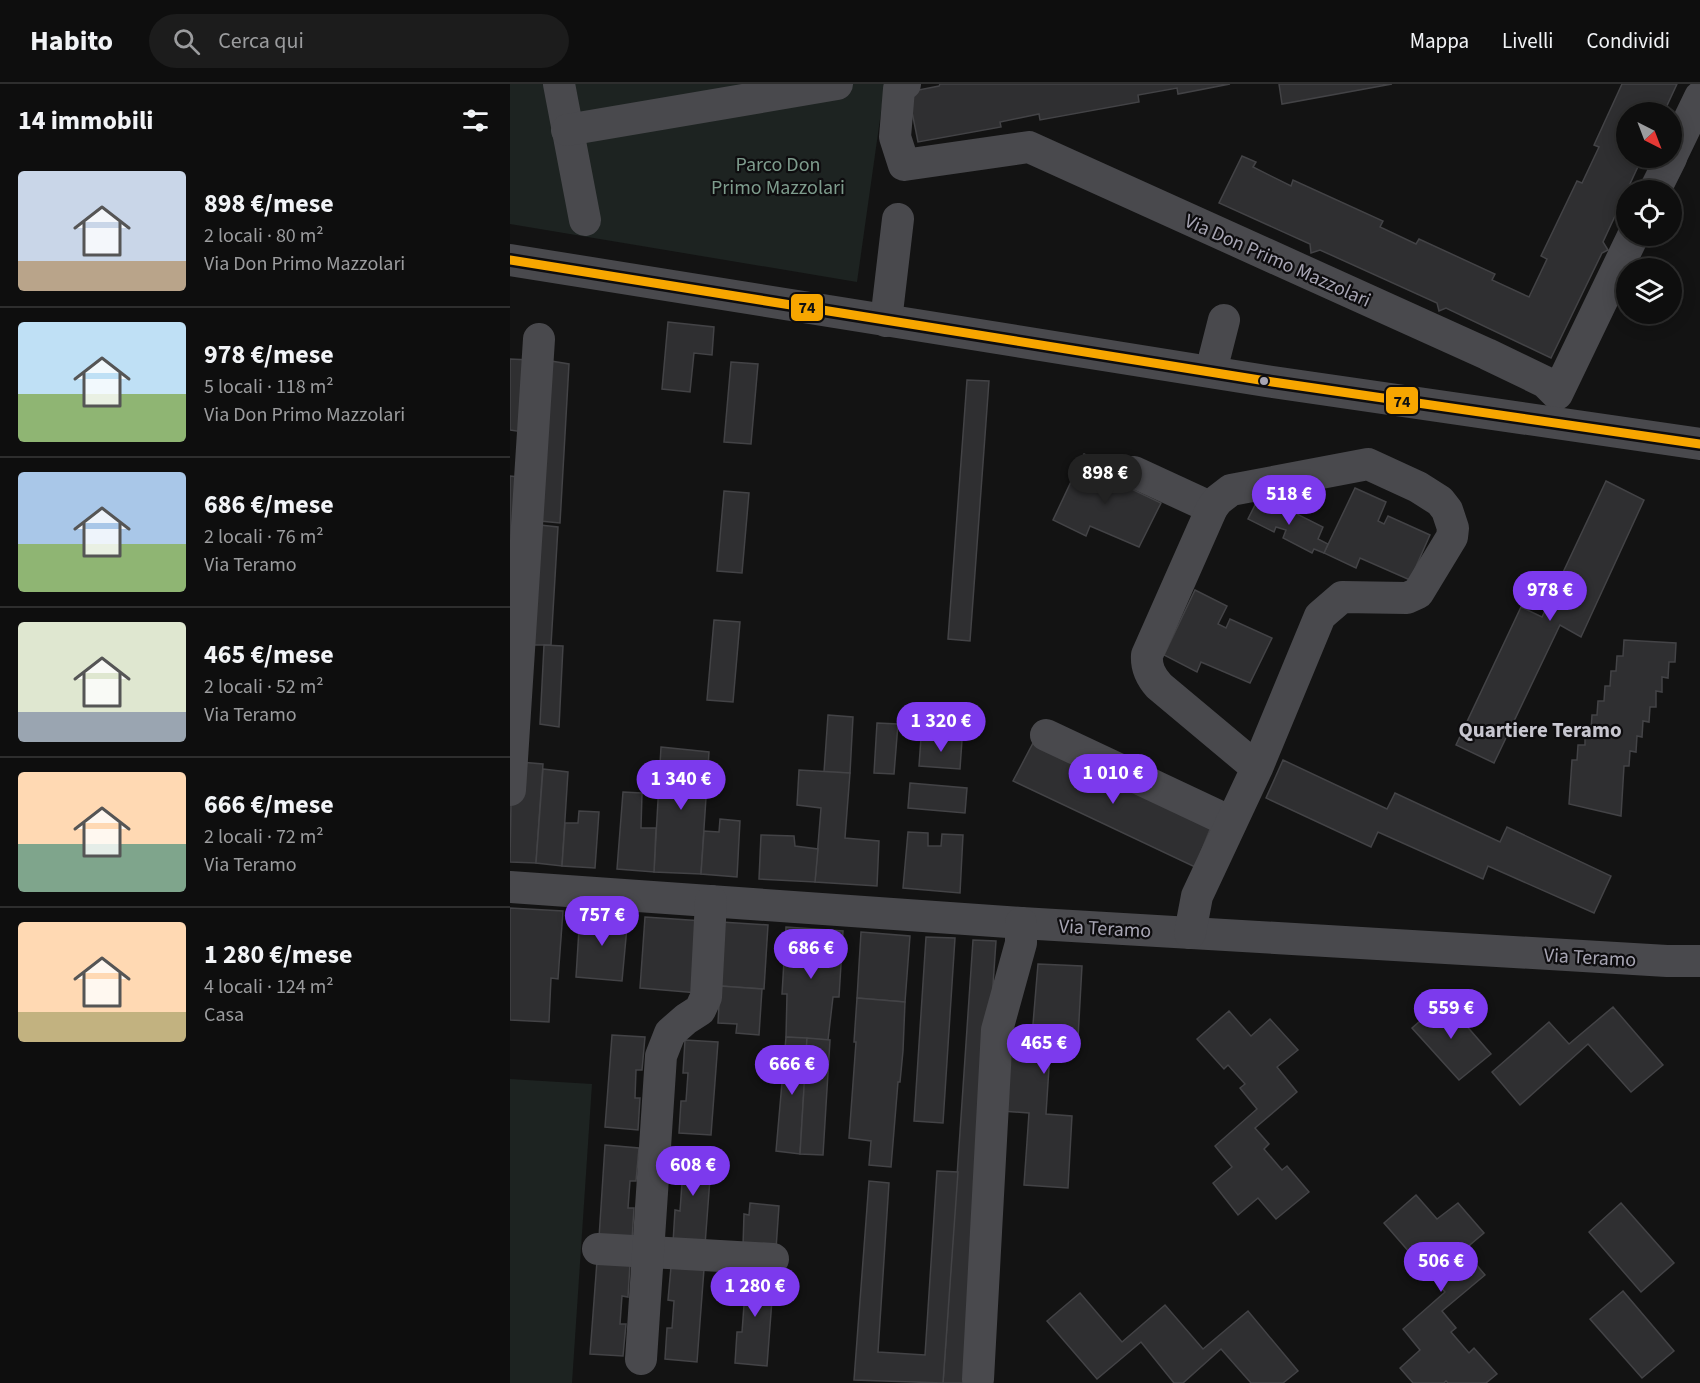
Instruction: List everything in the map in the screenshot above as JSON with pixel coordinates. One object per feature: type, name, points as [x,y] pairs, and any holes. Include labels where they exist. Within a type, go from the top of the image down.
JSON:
[{"type":"street","points":[[559,84],[585,220]]},
{"type":"street","points":[[567,130],[837,84]]},
{"type":"street","name":"Via Don Primo Mazzolari","points":[[905,84],[899,89],[895,137],[904,165],[1029,147],[1487,354],[1545,382],[1557,394],[1628,246]]},
{"type":"street","points":[[1682,134],[1700,97]]},
{"type":"street","points":[[886,321],[897,219]]},
{"type":"street","points":[[510,260],[886,321],[1700,444]]},
{"type":"street","points":[[1211,371],[1224,320]]},
{"type":"street","points":[[510,790],[539,339]]},
{"type":"street","points":[[1190,933],[1197,896],[1257,768],[1320,616],[1342,597],[1407,598],[1418,593],[1452,537],[1453,528],[1448,510],[1440,501],[1418,487],[1368,464],[1231,490],[1212,508],[1147,655],[1146,663],[1149,673],[1159,686],[1257,768]]},
{"type":"street","points":[[1134,472],[1212,508]]},
{"type":"street","points":[[1046,735],[1231,822]]},
{"type":"street","name":"Via Teramo","points":[[510,887],[1021,923],[1667,962],[1700,961]]},
{"type":"street","points":[[641,1359],[661,1056],[670,1033],[700,1010],[706,997],[711,901]]},
{"type":"street","points":[[978,1379],[997,1030],[1021,943],[1021,923]]},
{"type":"street","points":[[598,1249],[773,1259]]},
{"type":"green space","name":"Parco Don Primo Mazzolari","points":[[510,84],[885,84],[857,282],[510,224]]},
{"type":"green space","points":[[510,1079],[592,1084],[572,1383],[510,1383]]},
{"type":"building","points":[[940,84],[1230,84],[1178,94],[1177,88],[1138,95],[1139,102],[1040,120],[1039,114],[1000,122],[1001,127],[918,142],[908,92]]},
{"type":"building","points":[[1279,84],[1392,84],[1282,104]]},
{"type":"building","points":[[1622,84],[1677,84],[1669,102],[1616,102],[1616,168],[1637,168],[1632,180],[1616,180],[1616,214],[1603,242],[1608,250],[1602,253],[1551,358],[1446,308],[1439,311],[1437,303],[1320,250],[1311,253],[1310,244],[1219,203],[1242,156],[1256,162],[1253,167],[1291,186],[1293,180],[1383,221],[1380,227],[1416,244],[1419,239],[1495,274],[1492,280],[1529,297],[1547,259],[1541,256],[1577,181],[1582,183],[1599,147],[1594,145]]},
{"type":"building","points":[[668,322],[714,327],[712,355],[694,353],[690,392],[662,389]]},
{"type":"building","points":[[510,359],[530,360],[523,432],[510,430]]},
{"type":"building","points":[[551,361],[569,364],[560,523],[540,521]]},
{"type":"building","points":[[731,362],[758,364],[751,444],[724,442]]},
{"type":"building","points":[[967,380],[989,381],[970,641],[948,639]]},
{"type":"building","points":[[1084,454],[1117,470],[1108,488],[1115,491],[1119,483],[1161,503],[1139,547],[1090,526],[1086,536],[1053,520]]},
{"type":"building","points":[[510,476],[518,477],[510,564]]},
{"type":"building","points":[[1606,481],[1644,500],[1581,637],[1560,625],[1494,763],[1456,745],[1521,607],[1542,617]]},
{"type":"building","points":[[1355,488],[1386,502],[1378,521],[1384,524],[1388,516],[1430,535],[1410,580],[1360,558],[1356,568],[1324,553]]},
{"type":"building","points":[[724,491],[749,493],[742,573],[717,571]]},
{"type":"building","points":[[1258,499],[1282,509],[1283,507],[1323,527],[1318,539],[1328,544],[1324,553],[1314,549],[1312,553],[1283,538],[1286,530],[1276,527],[1274,532],[1248,519]]},
{"type":"building","points":[[540,525],[558,527],[551,645],[532,645]]},
{"type":"building","points":[[1195,590],[1227,606],[1218,624],[1226,628],[1230,619],[1272,638],[1250,683],[1201,662],[1197,672],[1164,655]]},
{"type":"building","points":[[714,620],[740,622],[733,702],[707,700]]},
{"type":"building","points":[[1624,640],[1676,643],[1675,662],[1669,662],[1668,678],[1662,677],[1662,692],[1656,691],[1656,707],[1650,707],[1649,722],[1643,721],[1642,737],[1637,736],[1636,752],[1630,751],[1629,766],[1624,766],[1621,816],[1569,804],[1572,760],[1577,760],[1578,745],[1585,745],[1585,730],[1591,730],[1592,715],[1597,715],[1598,701],[1604,701],[1605,686],[1610,686],[1611,671],[1616,671],[1617,656],[1623,656]]},
{"type":"building","points":[[544,645],[563,646],[559,727],[540,724]]},
{"type":"building","points":[[828,715],[853,717],[850,773],[824,772]]},
{"type":"building","points":[[877,723],[898,724],[894,774],[874,773]]},
{"type":"building","points":[[921,738],[962,740],[960,769],[919,766]]},
{"type":"building","points":[[1033,743],[1211,827],[1195,867],[1013,781]]},
{"type":"building","points":[[661,747],[709,752],[701,874],[654,872]]},
{"type":"building","points":[[1283,760],[1387,809],[1395,793],[1500,842],[1507,827],[1611,876],[1594,913],[1488,866],[1483,879],[1378,832],[1371,847],[1266,798]]},
{"type":"building","points":[[520,762],[543,764],[536,863],[510,862],[511,801]]},
{"type":"building","points":[[543,769],[568,772],[562,866],[536,863]]},
{"type":"building","points":[[799,770],[850,773],[845,838],[879,841],[877,886],[815,882],[821,808],[797,805]]},
{"type":"building","points":[[910,783],[967,788],[965,813],[908,808]]},
{"type":"building","points":[[623,792],[642,793],[641,828],[656,828],[654,872],[617,869]]},
{"type":"building","points":[[579,811],[599,812],[595,868],[562,866],[565,823],[578,823]]},
{"type":"building","points":[[720,819],[740,821],[737,877],[701,874],[704,831],[719,832]]},
{"type":"building","points":[[908,832],[928,833],[928,846],[941,846],[942,834],[963,835],[960,893],[903,888]]},
{"type":"building","points":[[761,835],[794,836],[795,846],[818,849],[815,882],[759,879]]},
{"type":"building","points":[[510,908],[563,911],[558,979],[551,978],[549,1022],[510,1020]]},
{"type":"building","points":[[580,913],[628,916],[622,981],[576,977]]},
{"type":"building","points":[[645,917],[703,921],[698,993],[640,988]]},
{"type":"building","points":[[721,922],[768,925],[764,989],[720,986]]},
{"type":"building","points":[[786,927],[843,931],[839,997],[833,997],[828,1040],[786,1037],[787,994],[782,994]]},
{"type":"building","points":[[861,932],[910,936],[905,1002],[857,998]]},
{"type":"building","points":[[926,937],[955,938],[943,1123],[914,1121]]},
{"type":"building","points":[[973,940],[996,941],[966,1383],[943,1383]]},
{"type":"building","points":[[1038,964],[1082,966],[1078,1038],[1051,1036],[1046,1114],[1072,1116],[1068,1188],[1024,1185],[1029,1113],[1002,1111],[1007,1034],[1032,1036]]},
{"type":"building","points":[[720,986],[762,989],[759,1035],[736,1033],[737,1024],[718,1023]]},
{"type":"building","points":[[857,998],[905,1002],[903,1051],[891,1167],[869,1165],[871,1141],[849,1138]]},
{"type":"building","points":[[1444,1000],[1491,1054],[1459,1080],[1412,1028]]},
{"type":"building","points":[[1613,1007],[1663,1065],[1631,1092],[1588,1044],[1520,1105],[1492,1072],[1549,1022],[1569,1044]]},
{"type":"building","points":[[1229,1011],[1251,1036],[1270,1019],[1298,1050],[1277,1067],[1297,1092],[1255,1128],[1269,1144],[1264,1149],[1282,1170],[1287,1166],[1309,1192],[1276,1219],[1258,1198],[1238,1215],[1213,1183],[1232,1167],[1215,1146],[1257,1109],[1240,1088],[1245,1084],[1228,1065],[1224,1069],[1197,1039]]},
{"type":"building","points":[[612,1035],[645,1037],[642,1070],[636,1070],[635,1098],[640,1098],[638,1130],[605,1127]]},
{"type":"building","points":[[786,1037],[807,1038],[800,1154],[776,1151]]},
{"type":"building","points":[[807,1038],[830,1040],[823,1155],[800,1154]]},
{"type":"building","points":[[685,1040],[718,1042],[711,1135],[679,1133],[681,1101],[686,1101],[688,1073],[683,1073]]},
{"type":"building","points":[[605,1145],[639,1148],[636,1181],[630,1181],[628,1208],[634,1208],[632,1240],[599,1238]]},
{"type":"building","points":[[679,1150],[712,1152],[705,1245],[673,1243],[675,1210],[680,1211],[682,1183],[676,1183]]},
{"type":"building","points":[[937,1171],[958,1172],[943,1383],[854,1380],[869,1181],[889,1183],[878,1352],[925,1355]]},
{"type":"building","points":[[1416,1195],[1437,1219],[1458,1203],[1484,1233],[1464,1250],[1485,1275],[1442,1311],[1456,1328],[1451,1332],[1469,1353],[1474,1348],[1497,1374],[1486,1383],[1448,1383],[1446,1381],[1444,1383],[1413,1383],[1400,1368],[1420,1350],[1403,1329],[1445,1292],[1427,1272],[1432,1268],[1415,1249],[1410,1253],[1384,1223]]},
{"type":"building","points":[[750,1203],[779,1206],[776,1249],[743,1246],[744,1214],[749,1215]]},
{"type":"building","points":[[1621,1203],[1674,1263],[1641,1292],[1589,1232]]},
{"type":"building","points":[[597,1261],[630,1264],[628,1297],[622,1296],[620,1324],[626,1324],[623,1356],[590,1354]]},
{"type":"building","points":[[671,1267],[704,1269],[697,1362],[665,1359],[667,1328],[672,1328],[674,1301],[668,1300]]},
{"type":"building","points":[[741,1271],[774,1273],[767,1366],[735,1363],[737,1332],[742,1332],[744,1305],[738,1304]]},
{"type":"building","points":[[1623,1291],[1674,1351],[1642,1378],[1590,1319]]},
{"type":"building","points":[[1080,1293],[1122,1342],[1165,1305],[1203,1349],[1248,1311],[1298,1371],[1283,1383],[1251,1383],[1221,1349],[1183,1383],[1174,1383],[1141,1342],[1097,1379],[1047,1321]]},
{"type":"transit line","name":"74","points":[[510,260],[1266,381],[1700,444]]},
{"type":"district","name":"Quartiere Teramo","points":[[1540,730]]}]
